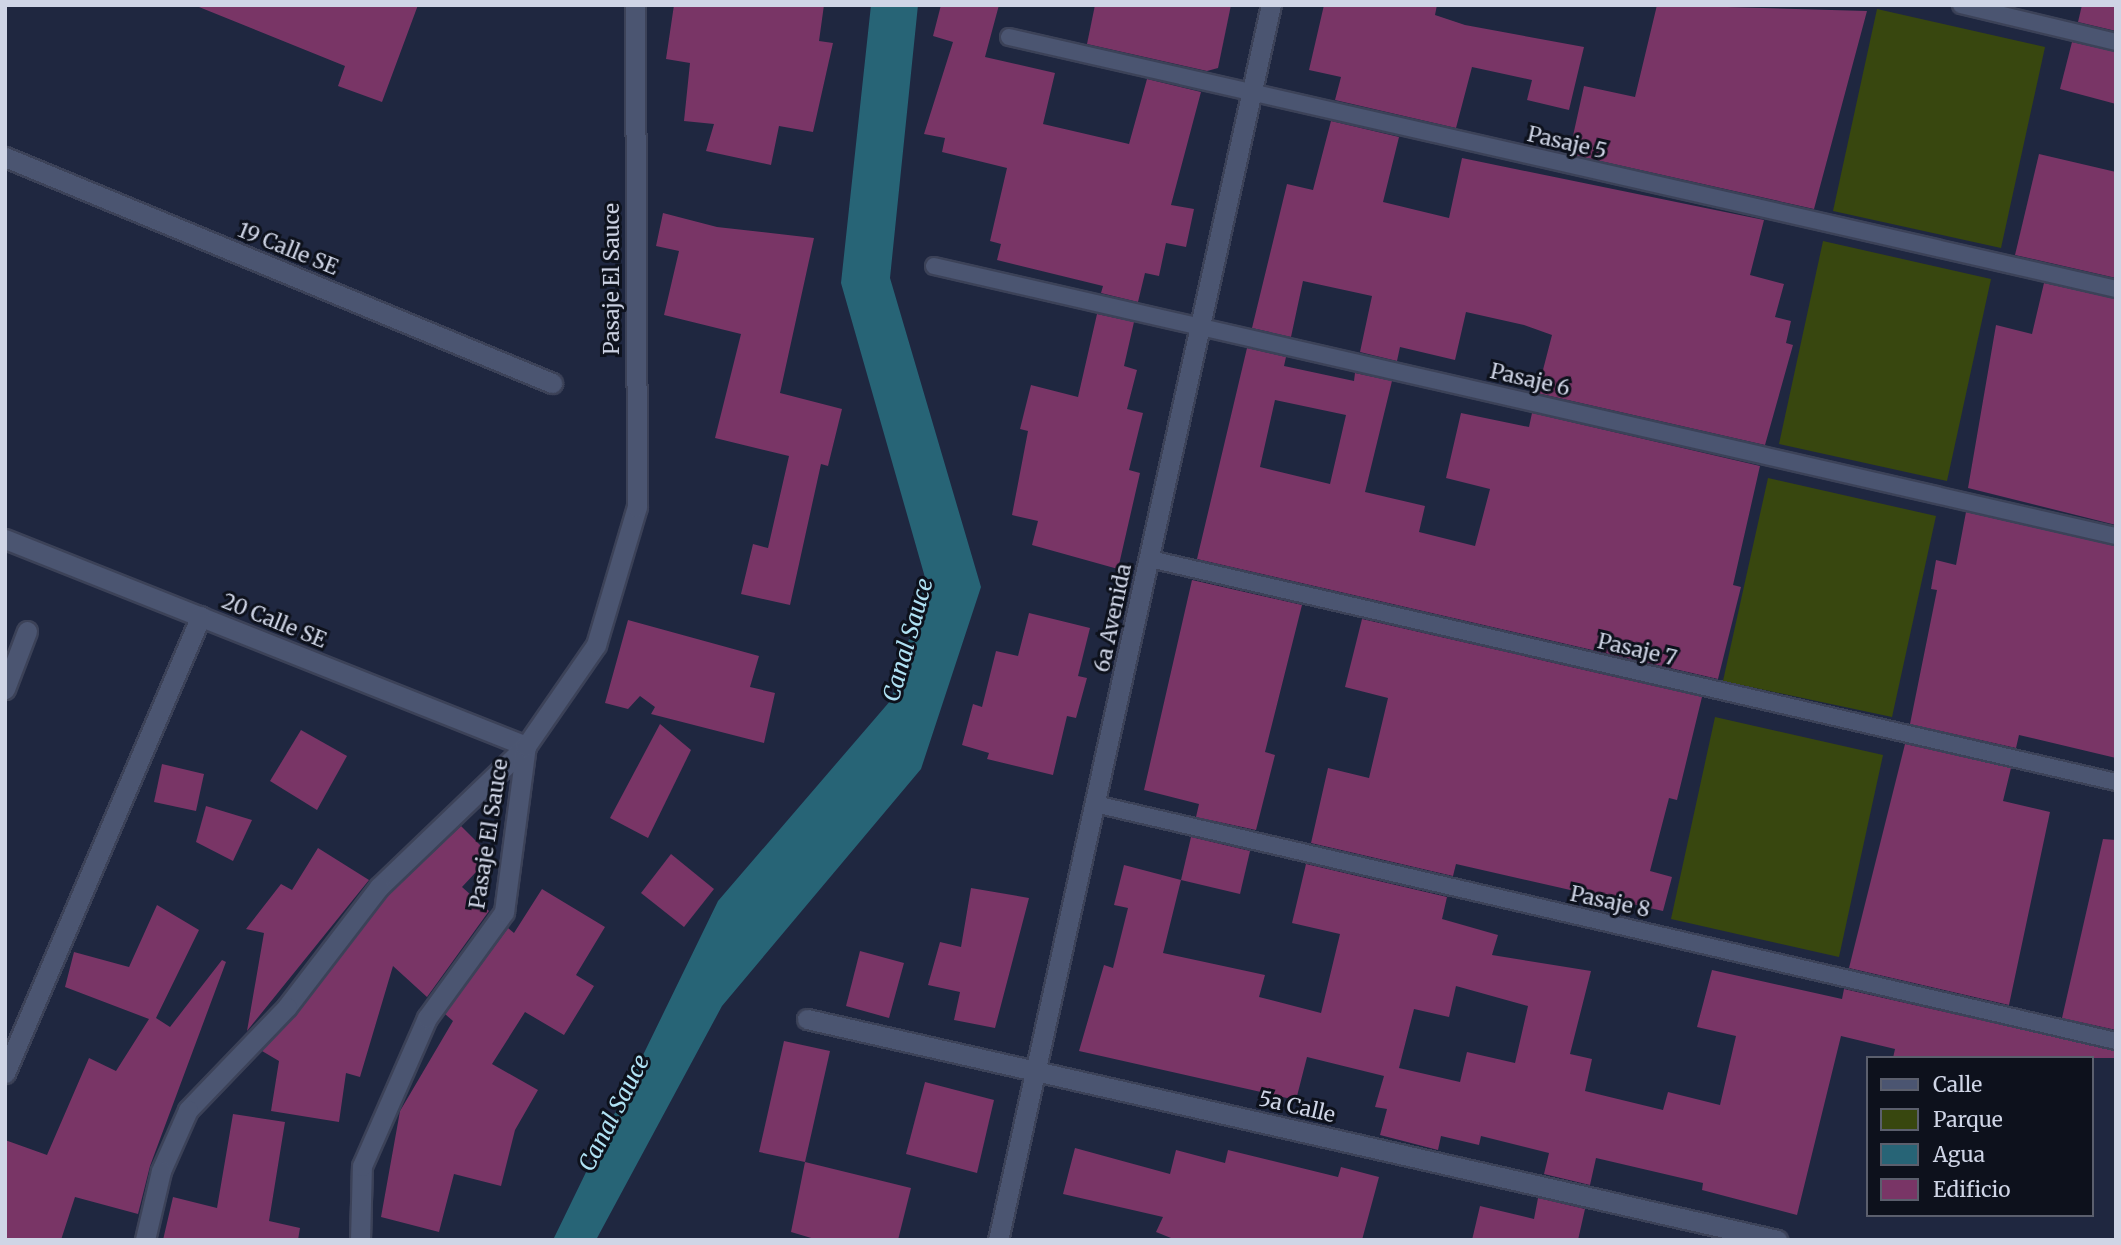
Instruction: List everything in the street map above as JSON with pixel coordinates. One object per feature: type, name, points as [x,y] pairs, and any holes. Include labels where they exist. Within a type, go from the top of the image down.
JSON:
[{"type":"street","name":"Pasaje El Sauce","points":[[359,1240],[362,1166],[427,1018],[504,912],[526,746],[596,645],[637,507],[635,5]]},
{"type":"street","name":"6a Avenida","points":[[998,1240],[1271,5]]},
{"type":"street","name":"19 Calle SE","points":[[5,157],[552,383]]},
{"type":"street","name":"20 Calle SE","points":[[5,539],[526,746]]},
{"type":"street","points":[[5,1073],[201,616]]},
{"type":"street","points":[[5,690],[27,631]]},
{"type":"street","points":[[145,1240],[161,1171],[188,1110],[287,1007],[379,887],[526,746]]},
{"type":"street","name":"5a Calle","points":[[807,1019],[1777,1240]]},
{"type":"lane","points":[[1961,5],[2116,42]]},
{"type":"lane","name":"Pasaje 5","points":[[1009,37],[2116,289]]},
{"type":"lane","name":"Pasaje 6","points":[[934,266],[2116,536]]},
{"type":"lane","name":"Pasaje 7","points":[[1150,559],[2116,782]]},
{"type":"lane","name":"Pasaje 8","points":[[1095,804],[2116,1041]]},
{"type":"green space","points":[[1877,9],[2045,47],[2001,248],[1833,211]]},
{"type":"green space","points":[[1823,241],[1991,279],[1947,481],[1779,444]]},
{"type":"green space","points":[[1768,478],[1936,516],[1892,717],[1723,681]]},
{"type":"green space","points":[[1715,717],[1883,755],[1839,957],[1671,919]]},
{"type":"water","points":[[871,5],[918,5],[890,278],[981,587],[921,769],[722,1006],[596,1240],[553,1240],[718,901],[891,700],[926,581],[841,283]]},
{"type":"building","points":[[194,5],[418,5],[382,102],[338,86],[345,66]]},
{"type":"building","points":[[674,5],[824,5],[819,41],[833,43],[813,132],[779,126],[771,165],[706,151],[714,124],[684,121],[690,63],[666,59]]},
{"type":"building","points":[[941,5],[999,5],[985,57],[1055,73],[1043,124],[1129,144],[1147,79],[1201,92],[1171,205],[1194,209],[1186,247],[1166,243],[1159,276],[1145,273],[1138,302],[1101,293],[1103,286],[997,260],[1001,244],[990,241],[1007,168],[942,152],[945,138],[924,134],[953,42],[933,36]]},
{"type":"building","points":[[1095,5],[1231,5],[1218,68],[1207,71],[1087,44]]},
{"type":"building","points":[[1324,5],[1437,5],[1435,15],[1465,25],[1584,47],[1569,110],[1527,100],[1532,80],[1472,67],[1456,128],[1335,100],[1341,77],[1309,70]]},
{"type":"building","points":[[1657,5],[1867,11],[1814,209],[1569,154],[1584,86],[1635,97]]},
{"type":"building","points":[[2082,5],[2116,5],[2116,31],[2078,22]]},
{"type":"building","points":[[2072,42],[2116,52],[2116,104],[2060,89]]},
{"type":"building","points":[[1331,121],[1399,137],[1383,202],[1449,218],[1462,158],[1764,220],[1750,275],[1784,284],[1775,317],[1791,321],[1786,343],[1793,345],[1765,445],[1537,393],[1552,335],[1524,325],[1466,312],[1455,360],[1400,347],[1397,361],[1360,352],[1372,296],[1303,281],[1291,337],[1252,328],[1287,184],[1313,190]]},
{"type":"building","points":[[2039,154],[2116,172],[2116,278],[2015,255]]},
{"type":"building","points":[[663,213],[717,227],[814,238],[780,393],[842,409],[828,466],[821,464],[790,605],[741,594],[753,544],[768,548],[789,456],[715,438],[741,334],[664,315],[679,251],[656,246]]},
{"type":"building","points":[[2044,283],[2116,299],[2116,525],[1968,488],[1996,325],[2032,334]]},
{"type":"building","points":[[1097,314],[1134,322],[1124,366],[1137,370],[1127,409],[1143,413],[1129,470],[1140,473],[1118,569],[1032,545],[1038,521],[1012,515],[1028,431],[1020,429],[1031,385],[1078,397]]},
{"type":"building","points":[[1247,348],[1286,357],[1284,366],[1354,381],[1355,373],[1392,381],[1365,492],[1425,506],[1419,532],[1475,546],[1490,489],[1446,478],[1461,413],[1529,427],[1532,413],[1760,466],[1733,585],[1741,587],[1718,679],[1197,559]],"holes":[[[1275,400],[1346,415],[1330,484],[1260,467]]]},
{"type":"building","points":[[1966,512],[2116,546],[2116,758],[2019,735],[2016,748],[1910,724],[1937,590],[1931,589],[1936,560],[1956,565]]},
{"type":"building","points":[[1192,580],[1302,605],[1265,752],[1275,755],[1256,830],[1196,817],[1199,804],[1144,790]]},
{"type":"building","points":[[1029,613],[1090,628],[1078,676],[1087,678],[1076,718],[1067,716],[1053,775],[987,759],[989,753],[962,745],[973,704],[982,707],[996,651],[1018,656]]},
{"type":"building","points":[[1362,619],[1702,697],[1677,800],[1669,798],[1650,871],[1672,877],[1663,911],[1456,864],[1453,876],[1311,843],[1328,768],[1369,778],[1388,698],[1345,687]]},
{"type":"building","points":[[628,620],[759,656],[750,687],[775,693],[764,743],[651,714],[655,707],[640,696],[628,709],[605,703]]},
{"type":"building","points":[[660,724],[691,750],[648,838],[610,818]]},
{"type":"building","points":[[301,730],[347,756],[317,810],[270,781]]},
{"type":"building","points":[[1905,744],[2011,768],[2003,801],[2050,812],[2009,1005],[1849,968]]},
{"type":"building","points":[[162,764],[204,774],[196,811],[154,802]]},
{"type":"building","points":[[206,806],[252,820],[233,861],[196,842]]},
{"type":"building","points":[[461,826],[491,856],[462,887],[489,911],[427,997],[393,966],[360,1077],[346,1073],[339,1122],[271,1111],[279,1061],[262,1051],[388,895]]},
{"type":"building","points":[[1191,837],[1250,851],[1240,894],[1181,880]]},
{"type":"building","points":[[2103,839],[2116,840],[2116,1030],[2062,1018]]},
{"type":"building","points":[[318,848],[369,880],[247,1031],[264,933],[246,929],[281,884],[292,890]]},
{"type":"building","points":[[671,854],[714,889],[684,927],[641,893]]},
{"type":"building","points":[[1306,864],[1447,897],[1442,919],[1498,935],[1492,955],[1591,971],[1570,1054],[1592,1059],[1585,1091],[1663,1110],[1668,1092],[1720,1105],[1736,1036],[1697,1027],[1712,970],[1842,999],[1844,989],[2116,1051],[2116,1058],[1893,1056],[1895,1049],[1841,1036],[1797,1215],[1702,1190],[1703,1183],[1596,1158],[1590,1185],[1544,1174],[1549,1153],[1481,1136],[1479,1145],[1441,1136],[1438,1150],[1380,1135],[1387,1109],[1375,1107],[1384,1076],[1307,1057],[1296,1100],[1079,1051],[1104,965],[1113,968],[1128,908],[1114,905],[1124,865],[1181,880],[1163,953],[1265,975],[1259,997],[1321,1013],[1340,934],[1292,923]],"holes":[[[1456,986],[1528,1006],[1515,1063],[1467,1052],[1460,1082],[1399,1068],[1414,1009],[1449,1017]]]},
{"type":"building","points":[[971,888],[1029,898],[995,1028],[954,1020],[960,992],[928,985],[940,942],[961,947]]},
{"type":"building","points":[[542,889],[605,927],[576,975],[594,986],[564,1035],[525,1012],[492,1064],[538,1090],[515,1130],[501,1186],[454,1174],[439,1232],[381,1217],[400,1111],[453,1021],[445,1014],[508,928],[514,933]]},
{"type":"building","points":[[157,905],[199,930],[156,1018],[170,1027],[222,960],[226,962],[150,1166],[138,1214],[75,1197],[61,1240],[5,1240],[5,1140],[47,1155],[89,1058],[116,1071],[149,1019],[65,987],[74,952],[129,967]]},
{"type":"building","points":[[860,951],[904,963],[889,1018],[846,1006]]},
{"type":"building","points":[[784,1041],[830,1051],[805,1162],[759,1152]]},
{"type":"building","points":[[925,1082],[994,1100],[977,1173],[906,1154]]},
{"type":"building","points":[[233,1114],[285,1122],[269,1221],[300,1228],[298,1240],[163,1240],[173,1197],[217,1208]]},
{"type":"building","points":[[1075,1148],[1170,1174],[1176,1150],[1225,1163],[1228,1150],[1338,1177],[1341,1167],[1379,1177],[1362,1240],[1176,1240],[1156,1232],[1163,1217],[1063,1194]]},
{"type":"building","points":[[805,1162],[911,1188],[898,1240],[818,1240],[791,1232]]},
{"type":"building","points":[[1538,1198],[1585,1209],[1578,1240],[1472,1240],[1480,1206],[1534,1219]]},
{"type":"water label","name":"Canal Sauce","points":[[908,640]]},
{"type":"water label","name":"Canal Sauce","points":[[614,1113]]}]
